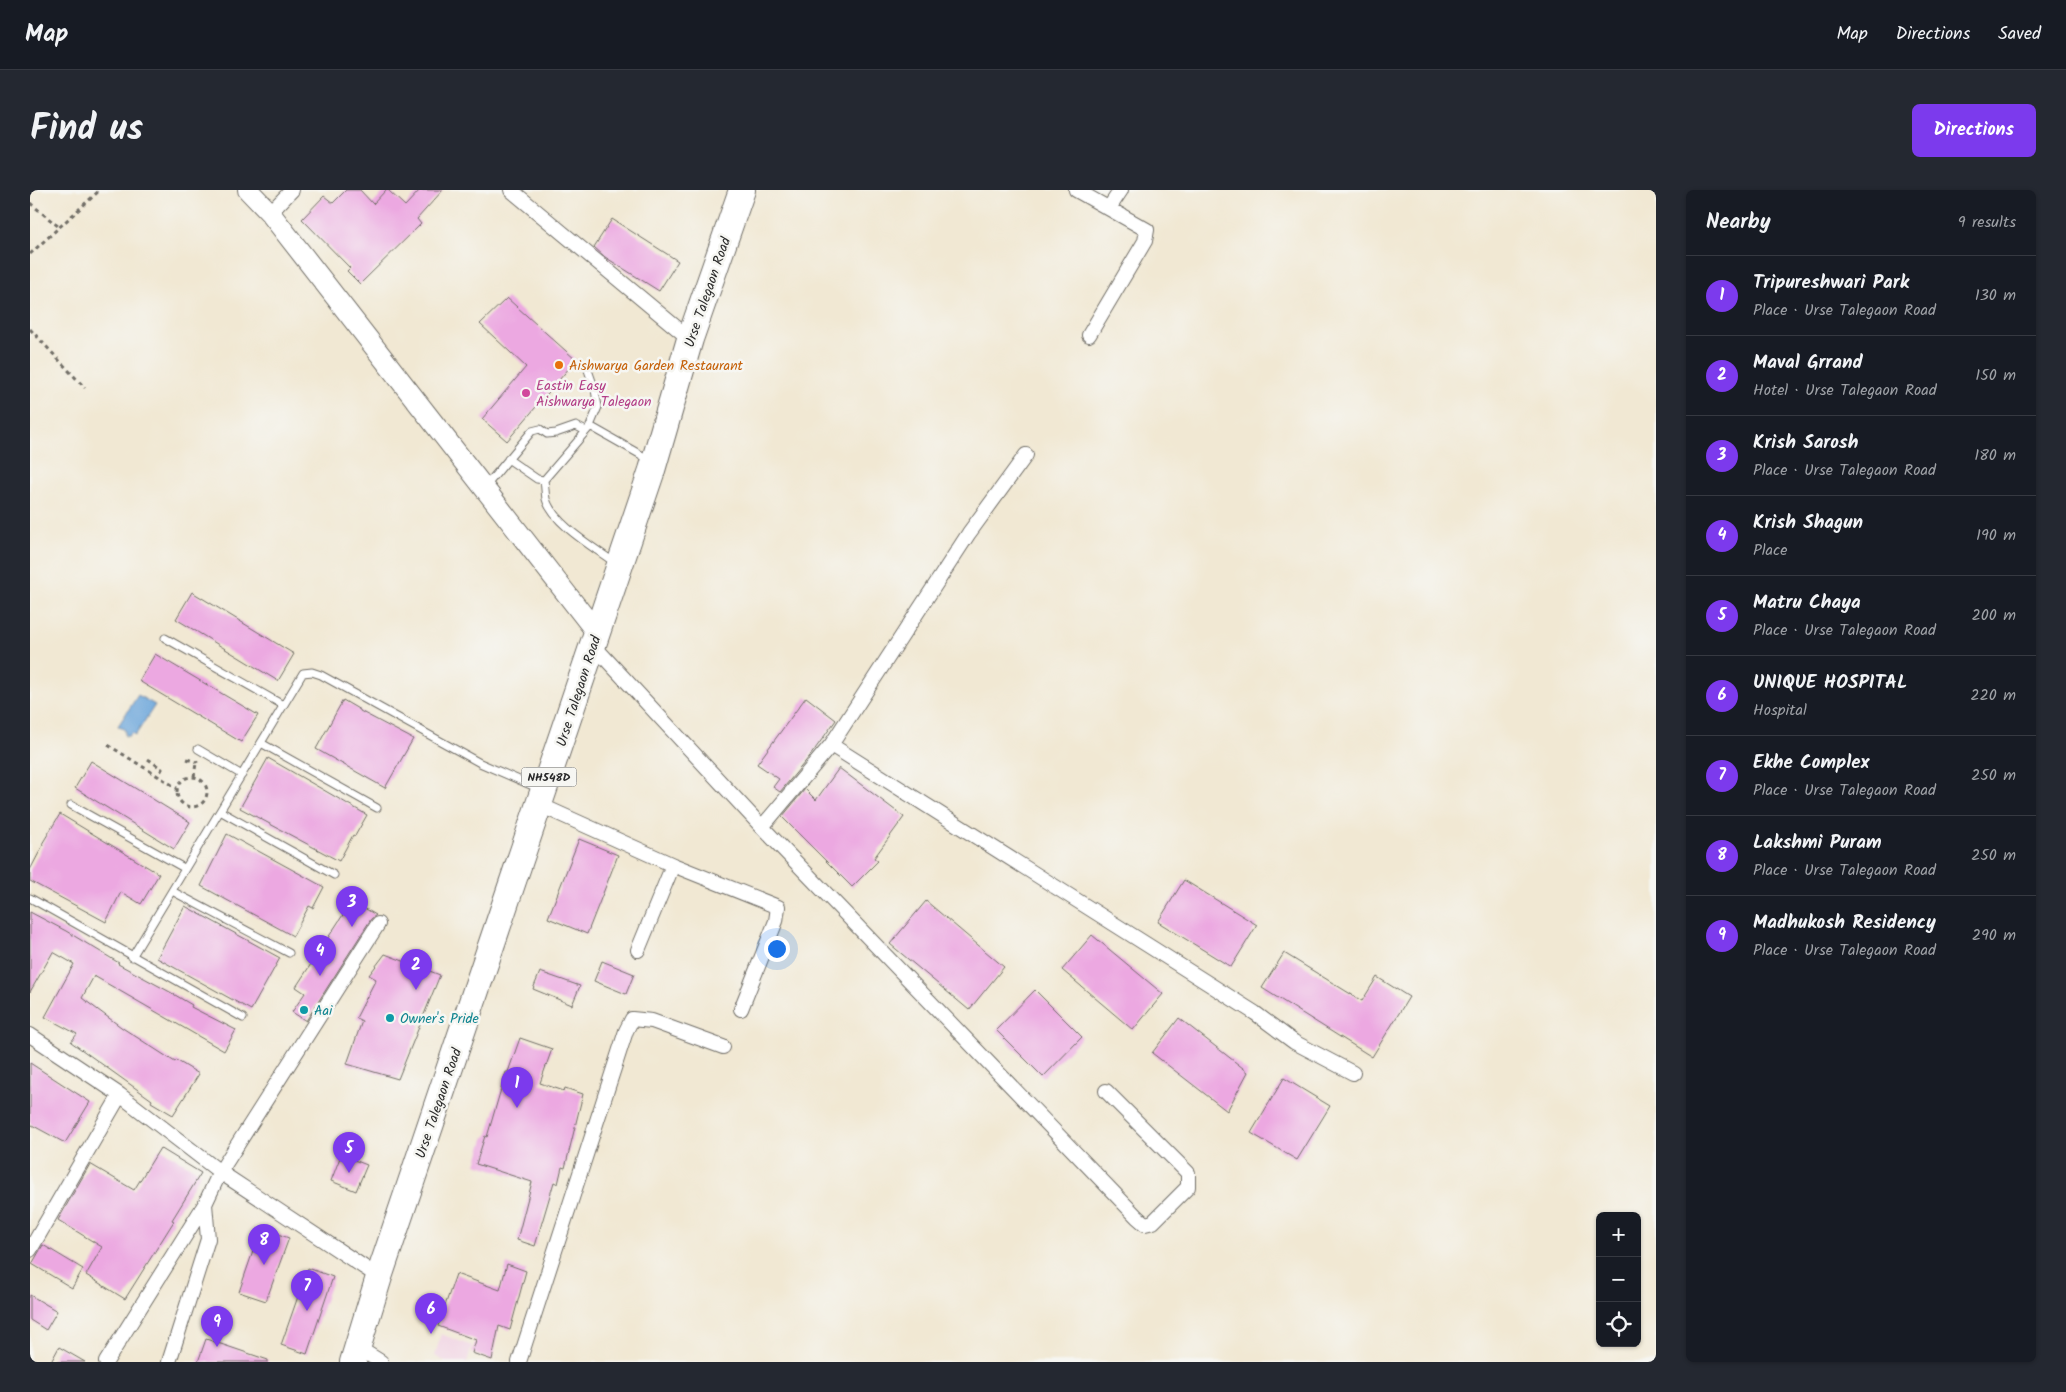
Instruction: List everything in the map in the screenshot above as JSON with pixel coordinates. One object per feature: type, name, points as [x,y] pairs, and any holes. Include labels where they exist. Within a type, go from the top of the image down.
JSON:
[{"type":"highway","name":"Urse Talegaon Road","points":[[355,1354],[379,1277],[654,462],[690,339],[742,190]]},
{"type":"street","points":[[248,190],[270,213],[484,488],[595,639],[762,827],[1136,1217],[1145,1224],[1153,1222],[1188,1187],[1188,1173],[1106,1091]]},
{"type":"street","points":[[270,213],[292,190]]},
{"type":"street","points":[[511,190],[690,339]]},
{"type":"street","points":[[1076,190],[1147,230],[1145,241],[1089,335]]},
{"type":"street","points":[[1109,208],[1121,190]]},
{"type":"street","points":[[762,827],[831,745],[969,533],[1026,455]]},
{"type":"street","points":[[831,745],[1256,1013],[1294,1042],[1353,1073]]},
{"type":"street","points":[[542,798],[673,864],[778,908],[776,921],[741,1009]]},
{"type":"street","points":[[638,950],[673,864]]},
{"type":"street","points":[[106,1362],[205,1204],[220,1172],[378,924]]},
{"type":"street","points":[[519,1362],[626,1030],[632,1019],[652,1022],[724,1046]]},
{"type":"street","points":[[30,1035],[120,1095],[220,1172],[379,1277]]},
{"type":"street","points":[[30,1250],[120,1095]]},
{"type":"street","points":[[169,1362],[208,1239],[205,1204]]},
{"type":"street","points":[[355,1354],[381,1362]]},
{"type":"lane","points":[[588,370],[595,390],[598,407],[588,429],[544,480],[546,500],[554,514],[571,530],[619,567]]},
{"type":"lane","points":[[484,488],[532,431],[540,429],[547,434],[576,426],[588,429],[654,462]]},
{"type":"lane","points":[[508,460],[537,479],[544,480]]},
{"type":"lane","points":[[165,638],[283,705]]},
{"type":"lane","points":[[132,957],[303,673],[312,672],[321,676],[542,798]]},
{"type":"lane","points":[[261,743],[377,808]]},
{"type":"lane","points":[[198,750],[242,774]]},
{"type":"lane","points":[[71,805],[184,868]]},
{"type":"lane","points":[[220,811],[334,874]]},
{"type":"lane","points":[[172,892],[289,953]]},
{"type":"lane","points":[[30,898],[243,1018]]},
{"type":"path","points":[[30,254],[100,190]]},
{"type":"path","points":[[30,203],[59,227]]},
{"type":"path","points":[[30,329],[85,388]]},
{"type":"path","points":[[108,745],[178,788]]},
{"type":"path","points":[[148,759],[162,769],[158,776]]},
{"type":"path","points":[[194,777],[196,762]]},
{"type":"path","points":[[194,777],[199,779],[206,787],[205,798],[198,806],[187,806],[179,798],[178,788],[184,779],[194,777]]},
{"type":"shaded area","points":[[441,1334],[472,1346],[467,1362],[446,1362],[435,1356]]},
{"type":"water","points":[[138,695],[155,705],[135,736],[132,733],[129,736],[125,736],[125,730],[118,726]]},
{"type":"building","points":[[346,190],[360,190],[373,204],[388,190],[405,206],[420,190],[443,190],[417,219],[421,224],[360,284],[347,271],[350,268],[302,219],[324,196],[333,203]]},
{"type":"building","points":[[612,219],[678,261],[659,291],[605,257],[594,247]]},
{"type":"building","name":"Eastin Easy Aishwarya Talegaon","points":[[507,298],[576,360],[507,441],[482,419],[526,367],[480,324]]},
{"type":"building","points":[[192,592],[294,654],[278,681],[176,619]]},
{"type":"building","points":[[155,654],[258,715],[241,742],[139,681]]},
{"type":"building","points":[[806,697],[836,720],[810,756],[780,792],[773,787],[779,779],[757,764]]},
{"type":"building","points":[[343,700],[413,739],[385,788],[316,749]]},
{"type":"building","points":[[268,758],[367,815],[355,836],[353,835],[339,861],[240,808]]},
{"type":"building","points":[[91,761],[190,822],[174,849],[75,788]]},
{"type":"building","points":[[839,768],[904,817],[874,858],[878,861],[852,887],[782,817],[805,789],[816,800]]},
{"type":"building","points":[[60,814],[159,874],[141,904],[121,892],[106,922],[30,881],[30,870],[42,844]]},
{"type":"building","points":[[227,834],[324,887],[313,908],[309,906],[293,936],[201,886]]},
{"type":"building","points":[[579,839],[618,855],[587,934],[548,918]]},
{"type":"building","points":[[1184,880],[1257,925],[1231,967],[1158,922]]},
{"type":"building","points":[[352,901],[376,915],[371,919],[306,1021],[292,1012],[305,993],[296,987]]},
{"type":"building","points":[[926,901],[1004,967],[969,1010],[890,944]]},
{"type":"building","points":[[185,906],[280,958],[251,1010],[157,958]]},
{"type":"building","points":[[30,912],[170,992],[192,1005],[191,1007],[236,1030],[224,1051],[94,976],[82,998],[121,1027],[175,1062],[176,1060],[199,1074],[173,1115],[151,1102],[152,1100],[71,1042],[77,1034],[45,1017],[74,964],[53,952],[30,992]]},
{"type":"building","points":[[1092,935],[1163,994],[1133,1030],[1062,970]]},
{"type":"building","points":[[1284,953],[1362,1001],[1377,977],[1409,997],[1372,1057],[1262,988]]},
{"type":"building","points":[[385,954],[440,975],[398,1079],[347,1064],[362,1021],[356,1018],[376,979],[369,975]]},
{"type":"building","points":[[602,961],[634,974],[626,994],[594,981]]},
{"type":"building","points":[[540,972],[580,986],[572,1005],[533,989]]},
{"type":"building","points":[[1035,990],[1082,1037],[1043,1077],[996,1030]]},
{"type":"building","points":[[1179,1018],[1248,1072],[1227,1111],[1152,1053]]},
{"type":"building","points":[[520,1038],[552,1049],[540,1083],[564,1091],[565,1088],[583,1094],[565,1168],[562,1167],[558,1184],[554,1182],[535,1246],[517,1240],[532,1182],[476,1164],[485,1136],[487,1137],[506,1072],[508,1072]]},
{"type":"building","points":[[30,1063],[90,1102],[65,1143],[30,1124]]},
{"type":"building","points":[[1284,1078],[1330,1106],[1297,1160],[1251,1133]]},
{"type":"building","points":[[160,1148],[201,1173],[172,1220],[174,1221],[125,1299],[86,1275],[102,1247],[58,1220],[90,1164],[134,1190]]},
{"type":"building","points":[[341,1155],[367,1165],[356,1191],[331,1181]]},
{"type":"building","points":[[261,1228],[289,1238],[266,1301],[239,1292]]},
{"type":"building","points":[[43,1245],[83,1269],[72,1288],[32,1264]]},
{"type":"building","points":[[507,1264],[526,1271],[510,1330],[499,1326],[492,1360],[472,1353],[476,1340],[438,1326],[456,1274],[500,1290]]},
{"type":"building","points":[[308,1268],[333,1277],[307,1354],[281,1345]]},
{"type":"building","points":[[30,1295],[57,1311],[46,1330],[30,1320]]},
{"type":"building","points":[[206,1339],[268,1360],[268,1362],[198,1362]]},
{"type":"building","points":[[59,1347],[85,1362],[51,1362]]},
{"type":"place","name":"Aishwarya Garden Restaurant","points":[[559,365]]},
{"type":"place","name":"Eastin Easy Aishwarya Talegaon","points":[[526,393]]},
{"type":"place","name":"Krish Sarosh","points":[[352,927]]},
{"type":"place","name":"Krish Shagun","points":[[320,976]]},
{"type":"place","name":"Maval Grrand","points":[[416,990]]},
{"type":"place","name":"Aai","points":[[304,1010]]},
{"type":"place","name":"Owner's Pride","points":[[390,1018]]},
{"type":"place","name":"Tripureshwari Park","points":[[517,1108]]},
{"type":"place","name":"Matru Chaya","points":[[349,1173]]},
{"type":"place","name":"Lakshmi Puram","points":[[264,1265]]},
{"type":"place","name":"Ekhe Complex","points":[[307,1311]]},
{"type":"place","name":"UNIQUE HOSPITAL","points":[[431,1334]]},
{"type":"place","name":"Madhukosh Residency","points":[[217,1347]]}]
